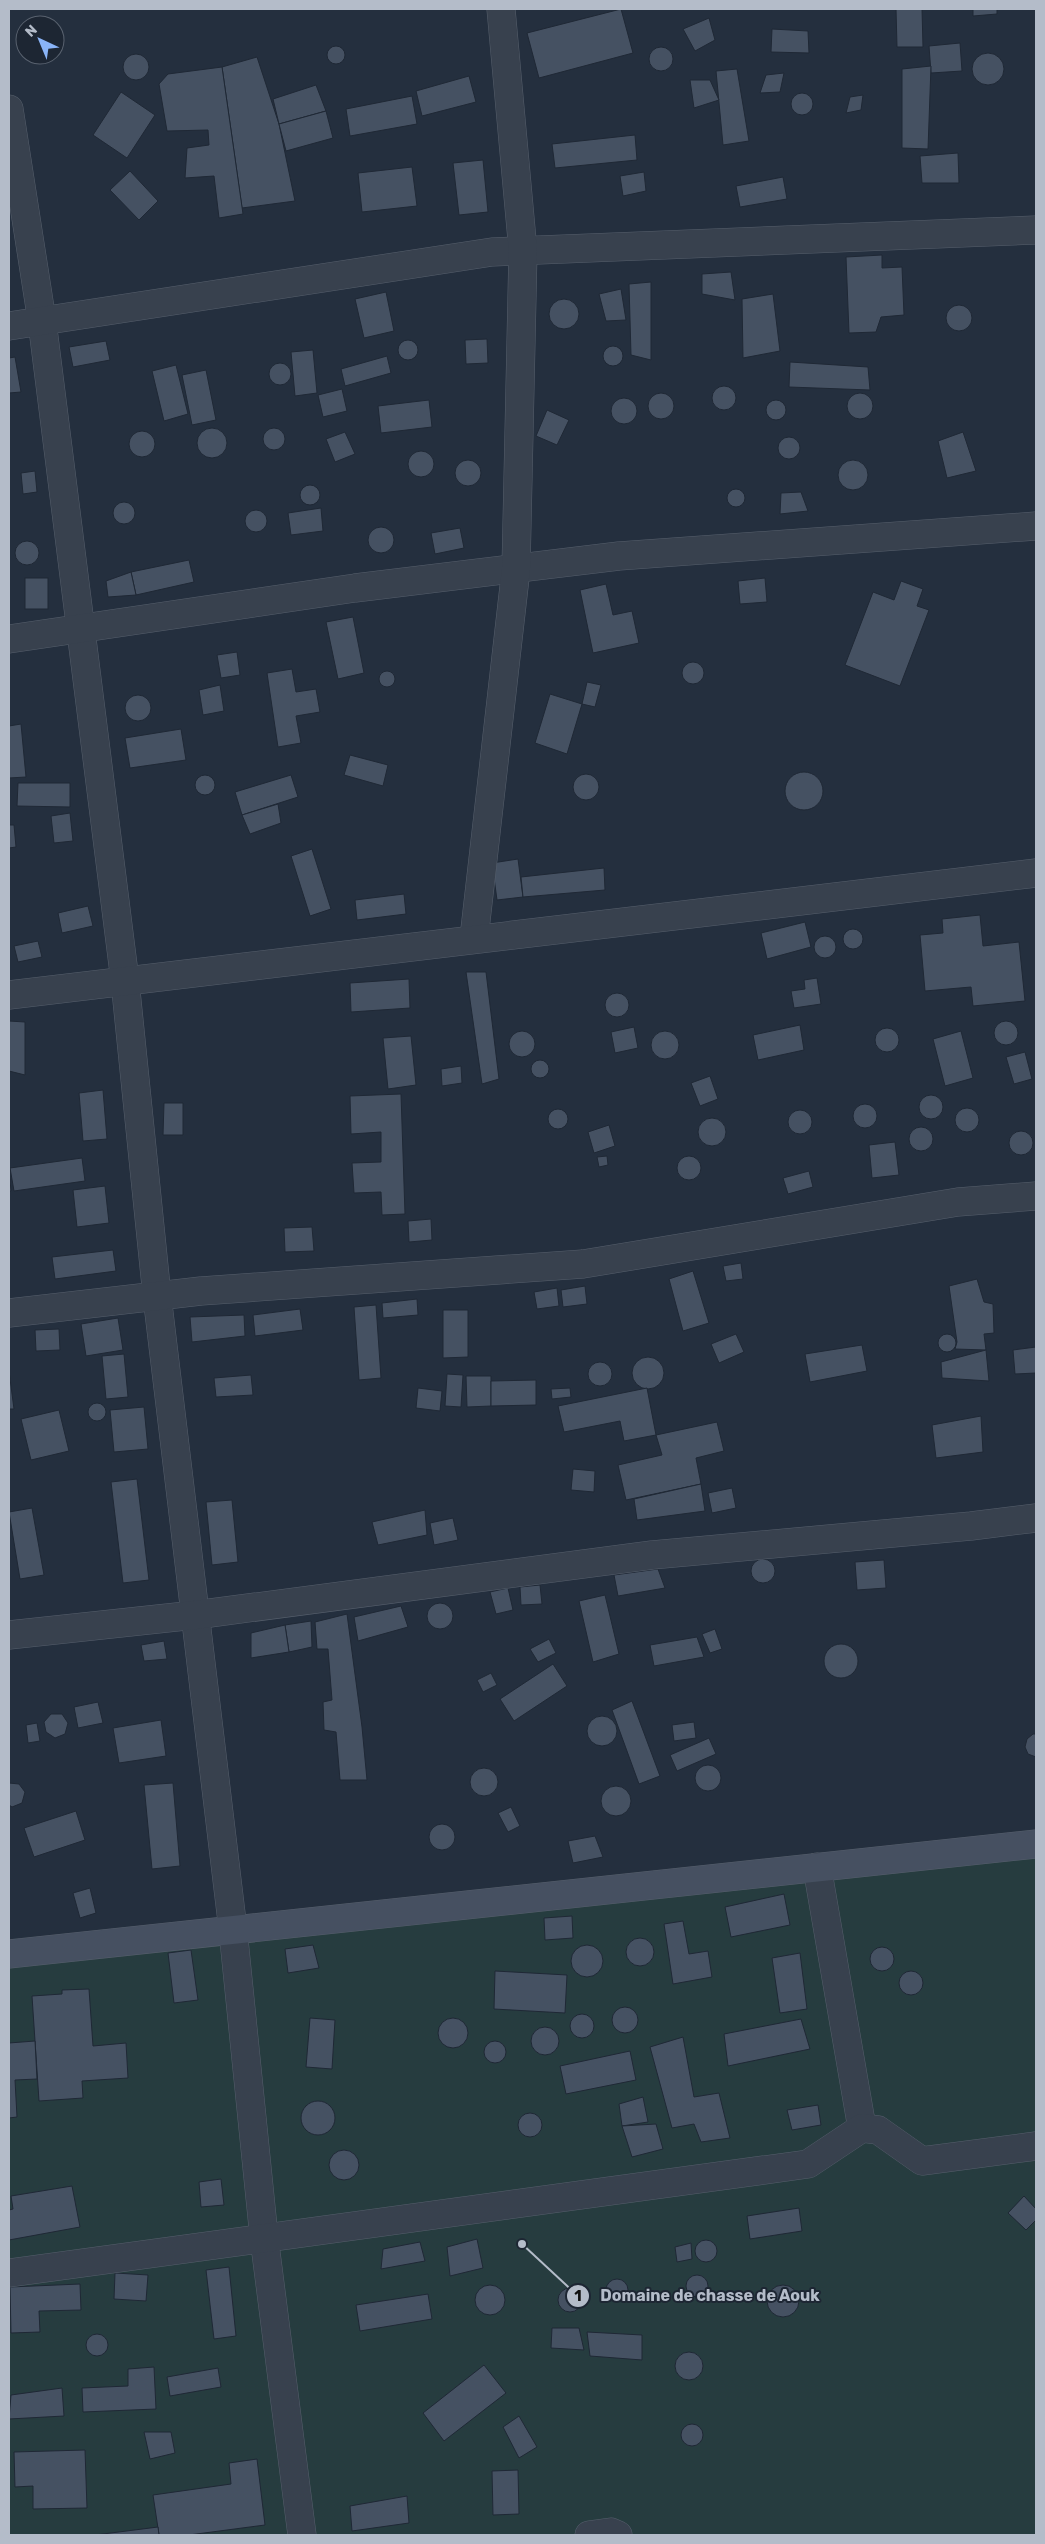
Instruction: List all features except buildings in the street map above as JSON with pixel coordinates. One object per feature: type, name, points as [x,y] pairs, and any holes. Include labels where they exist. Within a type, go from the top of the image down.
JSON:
[{"type":"street","points":[[474,938],[516,569],[523,251],[501,9]]},
{"type":"street","points":[[9,109],[42,321],[126,981],[157,1296],[233,1930],[264,2237],[302,2535]]},
{"type":"street","points":[[9,326],[492,252],[1036,230]]},
{"type":"street","points":[[9,639],[355,588],[619,556],[1036,526]]},
{"type":"street","points":[[9,995],[474,938],[1036,873]]},
{"type":"street","points":[[9,1313],[211,1290],[583,1264],[958,1202],[1036,1196]]},
{"type":"street","points":[[9,1635],[195,1615],[652,1555],[971,1526],[1036,1518]]},
{"type":"street","points":[[9,1954],[1036,1844]]},
{"type":"street","points":[[817,1867],[862,2128]]},
{"type":"street","points":[[9,2272],[808,2164],[862,2128],[878,2130],[922,2161],[1036,2146]]},
{"type":"street","points":[[589,2535],[611,2532],[618,2535]]},
{"type":"green space","points":[[1036,1843],[1036,2535],[9,2535],[9,1954]]},
{"type":"place","name":"Domaine de chasse de Aouk","points":[[522,2244]]}]
